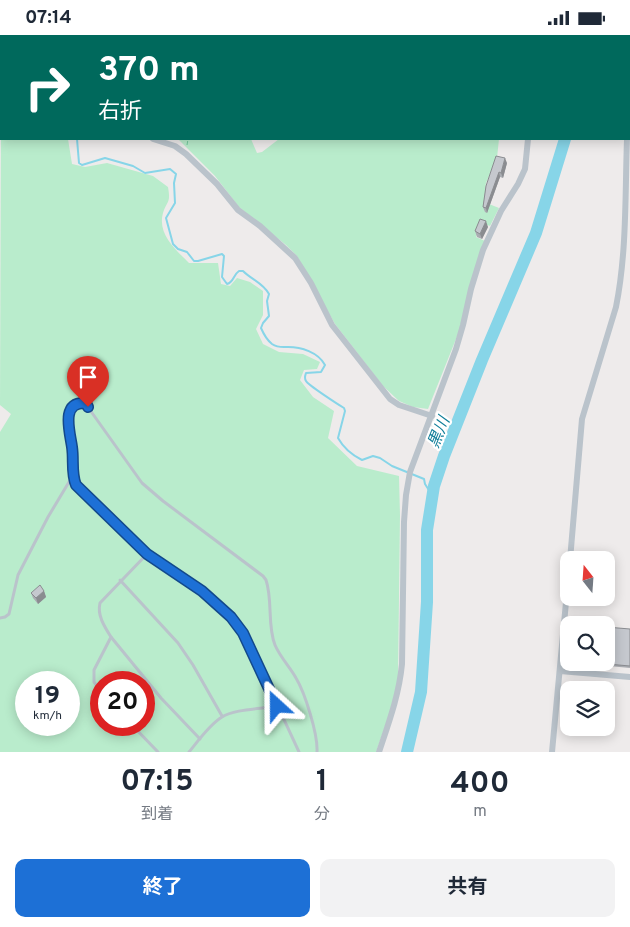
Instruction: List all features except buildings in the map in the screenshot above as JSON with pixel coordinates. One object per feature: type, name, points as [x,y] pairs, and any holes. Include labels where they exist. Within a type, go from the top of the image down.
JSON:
[{"type":"street","points":[[156,140],[175,146],[186,153],[217,184],[238,210],[260,226],[295,258],[311,283],[332,325],[390,399],[399,405],[432,416]]},
{"type":"street","points":[[379,752],[393,713],[400,684],[402,664],[403,556],[406,495],[410,471],[456,349],[483,250],[500,211],[518,184],[525,169],[528,140]]},
{"type":"street","points":[[571,551],[582,419],[616,307],[619,291],[627,140]]},
{"type":"street","points":[[552,752],[560,671],[630,677]]},
{"type":"lane","points":[[299,752],[243,633],[231,617],[202,591],[147,554],[80,490],[72,477],[72,447],[68,415],[70,409],[75,405],[86,403],[91,413],[142,483],[263,576],[268,586],[275,647],[297,679],[303,694],[315,733],[317,752]]},
{"type":"lane","points":[[0,618],[9,614],[18,575],[52,509],[72,477]]},
{"type":"lane","points":[[147,554],[104,597],[99,609],[110,637],[200,739]]},
{"type":"lane","points":[[120,580],[178,643],[194,665],[222,717]]},
{"type":"lane","points":[[94,671],[110,637]]},
{"type":"lane","points":[[189,752],[222,717],[231,713],[277,706]]},
{"type":"lane","points":[[143,736],[158,752]]},
{"type":"green space","points":[[1,140],[68,140],[72,164],[85,167],[107,163],[153,176],[168,187],[169,199],[162,221],[165,235],[173,247],[189,263],[218,263],[221,284],[230,286],[237,278],[250,282],[263,291],[263,315],[256,329],[263,344],[279,352],[303,354],[320,362],[317,369],[304,370],[300,380],[313,397],[334,411],[328,438],[357,466],[399,476],[398,680],[390,712],[376,752],[0,752],[0,432],[11,414],[0,405]]},
{"type":"green space","points":[[179,140],[251,140],[257,153],[262,152],[278,140],[499,140],[497,158],[486,183],[484,202],[499,208],[490,226],[482,223],[476,237],[485,241],[462,324],[428,409],[413,407],[399,401],[383,386],[335,324],[297,256],[239,207],[215,176]]},
{"type":"waterway","points":[[77,140],[79,163],[82,165],[105,158],[133,166],[145,173],[170,169],[176,174],[174,183],[175,203],[166,218],[173,244],[178,249],[187,252],[194,261],[222,254],[224,256],[222,277],[227,284],[231,282],[239,271],[243,271],[264,287],[269,294],[267,301],[269,316],[261,328],[263,333],[274,345],[304,349],[322,360],[325,365],[321,372],[306,373],[305,379],[344,408],[345,411],[338,438],[342,445],[362,460],[373,456],[380,458],[392,466],[424,479],[432,495]]},
{"type":"waterway","name":"黒川","points":[[407,752],[421,692],[427,602],[427,530],[434,486],[482,360],[536,233],[565,140]]},
{"type":"route","points":[[88,407],[86,403],[75,405],[70,409],[68,415],[72,447],[72,477],[76,485],[147,554],[202,591],[231,617],[243,633],[277,706]]}]
